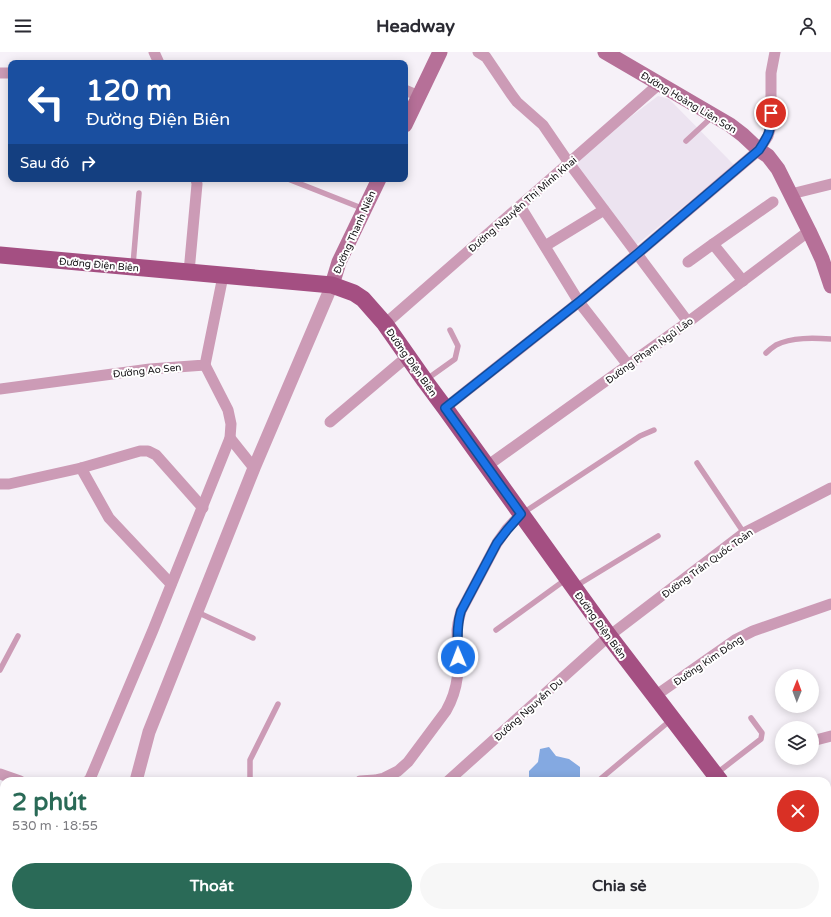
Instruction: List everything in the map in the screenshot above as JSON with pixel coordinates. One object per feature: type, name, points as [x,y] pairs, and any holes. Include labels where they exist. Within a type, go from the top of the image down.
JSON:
[{"type":"main road","points":[[408,111],[412,93],[440,52]]},
{"type":"main road","name":"Đường Hoàng Liên Sơn","points":[[605,52],[730,125],[743,134],[759,150],[768,156],[778,169],[809,231],[822,259],[831,286]]},
{"type":"main road","name":"Đường Thanh Niên","points":[[332,285],[338,262],[378,182]]},
{"type":"main road","name":"Đường Điện Biên","points":[[0,255],[332,285],[354,293],[363,299],[385,324],[570,583],[716,777]]},
{"type":"street","points":[[478,52],[486,57],[517,102],[543,125],[569,163],[688,322]]},
{"type":"street","points":[[445,408],[579,302],[759,150],[768,136],[771,126],[771,73],[775,52]]},
{"type":"street","name":"Đường Nguyễn Thị Minh Khai","points":[[385,324],[659,84]]},
{"type":"street","points":[[189,272],[197,182]]},
{"type":"street","points":[[791,194],[831,184]]},
{"type":"street","points":[[688,262],[773,202]]},
{"type":"street","points":[[520,206],[579,302],[628,365]]},
{"type":"street","points":[[545,246],[604,210]]},
{"type":"street","name":"Đường Phạm Ngũ Lão","points":[[487,466],[688,322],[809,231]]},
{"type":"street","points":[[713,244],[742,281]]},
{"type":"street","points":[[91,777],[172,584],[230,438],[231,424],[228,410],[205,365],[223,276]]},
{"type":"street","points":[[137,777],[149,732],[196,612],[254,468],[332,285]]},
{"type":"street","points":[[330,422],[408,356]]},
{"type":"street","name":"Đường Ao Sen","points":[[0,389],[150,369],[205,365]]},
{"type":"street","points":[[230,438],[254,468]]},
{"type":"street","points":[[0,484],[9,484],[81,468],[140,451],[148,451],[156,455],[203,508]]},
{"type":"street","points":[[81,468],[109,518],[172,584]]},
{"type":"street","name":"Đường Trần Quốc Toản","points":[[609,636],[744,533],[831,488]]},
{"type":"street","points":[[387,777],[403,767],[448,707],[454,696],[458,681],[458,622],[461,611],[497,543],[521,514]]},
{"type":"street","name":"Đường Kim Đồng","points":[[655,696],[735,640],[753,631],[831,604]]},
{"type":"street","name":"Đường Nguyễn Du","points":[[452,777],[609,636]]},
{"type":"street","points":[[819,739],[831,736]]},
{"type":"lane","points":[[686,141],[714,116]]},
{"type":"lane","points":[[295,182],[364,210]]},
{"type":"lane","points":[[133,267],[139,193]]},
{"type":"lane","points":[[425,381],[455,359],[458,346],[450,330]]},
{"type":"lane","points":[[766,353],[776,345],[788,341],[804,339],[831,339]]},
{"type":"lane","points":[[521,514],[640,436],[654,430]]},
{"type":"lane","points":[[697,463],[744,533]]},
{"type":"lane","points":[[496,630],[570,583],[658,536]]},
{"type":"lane","points":[[196,612],[253,638]]},
{"type":"lane","points":[[0,670],[18,636]]},
{"type":"lane","points":[[250,777],[250,760],[278,704]]},
{"type":"lane","points":[[718,777],[761,739],[762,733],[751,718]]},
{"type":"lane","points":[[603,777],[672,719]]},
{"type":"shaded area","points":[[658,96],[669,99],[734,165],[635,246],[574,173],[575,159]]},
{"type":"water","points":[[549,747],[556,756],[569,759],[580,767],[580,777],[529,777],[529,771],[538,762],[540,749]]},
{"type":"route","points":[[458,657],[458,622],[461,611],[497,543],[521,514],[445,408],[579,302],[759,150],[768,136],[771,126],[771,113]]}]
